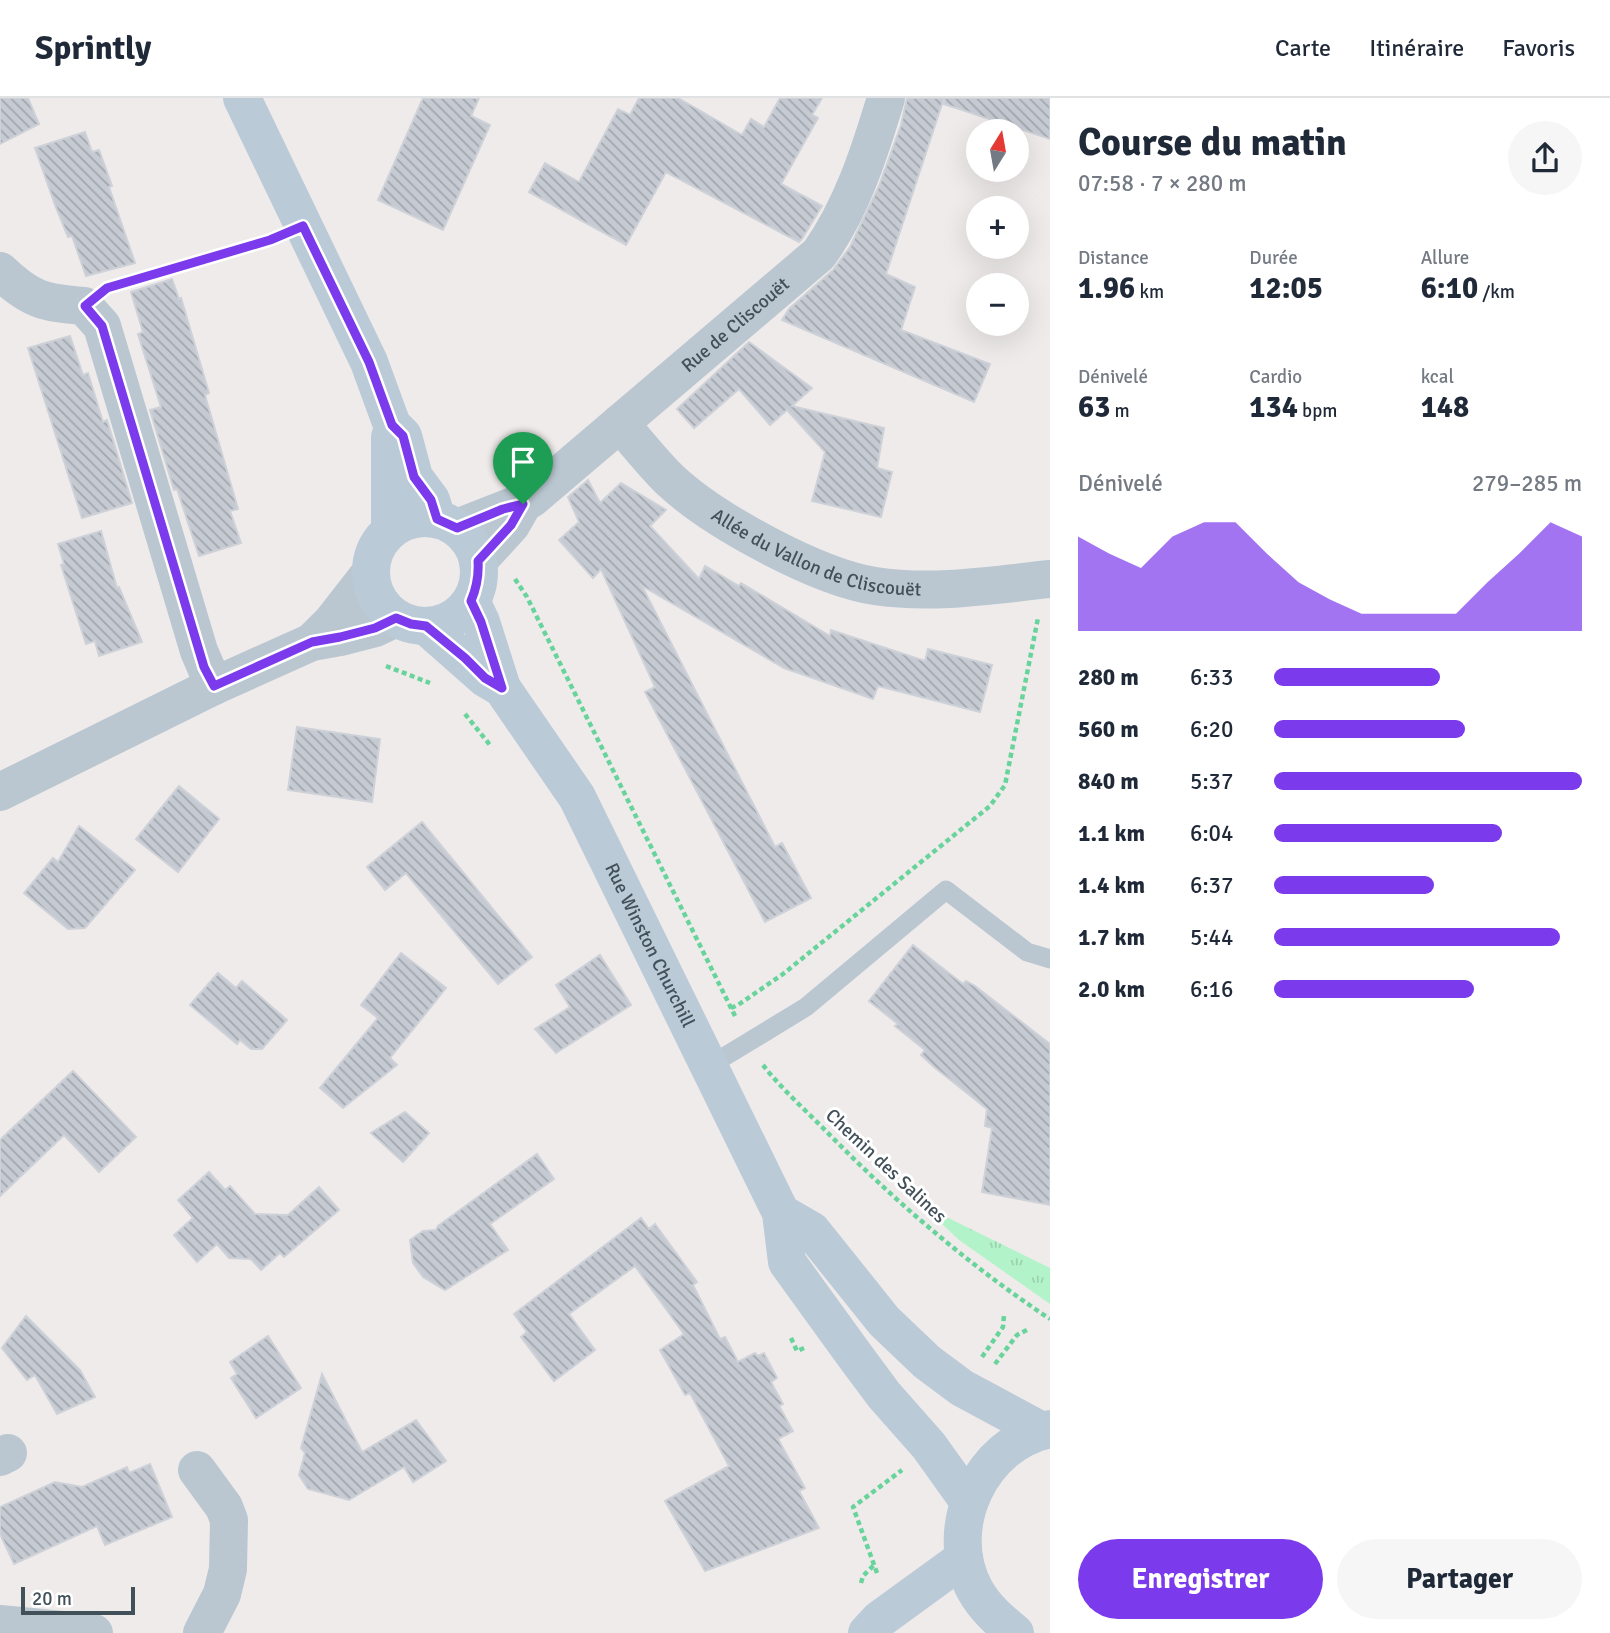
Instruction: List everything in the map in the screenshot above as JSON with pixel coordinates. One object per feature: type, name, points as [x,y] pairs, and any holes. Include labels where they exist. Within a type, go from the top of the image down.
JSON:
[{"type":"main road","points":[[242,98],[369,362],[392,425],[403,436],[414,477],[447,524],[474,548],[478,561],[477,589],[462,612],[452,619],[411,622],[383,606],[374,590],[371,572],[376,549],[390,530],[404,522],[420,518],[447,524]]},
{"type":"main road","points":[[390,530],[389,442],[392,425]]},
{"type":"main road","name":"Rue Winston Churchill","points":[[471,601],[481,622],[502,688],[577,797],[781,1213],[787,1262],[855,1356],[929,1446],[969,1502]]},
{"type":"main road","name":"Rue Winston Churchill","points":[[411,622],[465,658],[485,678],[502,688]]},
{"type":"main road","points":[[781,1213],[812,1231],[884,1321],[927,1362],[962,1388],[1046,1430]]},
{"type":"main road","points":[[1015,1633],[993,1615],[974,1589],[964,1558],[963,1529],[969,1502],[980,1478],[997,1458],[1017,1442],[1046,1430]]},
{"type":"main road","points":[[867,1633],[880,1619],[964,1558]]},
{"type":"street","name":"Rue de Cliscouët","points":[[447,524],[523,504],[560,476],[819,254],[844,213],[875,136],[886,98]]},
{"type":"street","points":[[0,271],[27,295],[52,304],[85,306],[102,326],[199,651],[214,686]]},
{"type":"street","name":"Allée du Vallon de Cliscouët","points":[[620,423],[671,480],[710,510],[757,540],[836,577],[873,586],[912,590],[1048,579]]},
{"type":"street","name":"Rue de Cliscouët","points":[[478,561],[511,525],[523,504]]},
{"type":"street","points":[[326,640],[332,622],[371,572]]},
{"type":"street","points":[[0,792],[214,686],[326,640],[411,622]]},
{"type":"street","points":[[197,1471],[224,1507],[229,1521],[228,1569],[222,1594],[202,1633]]},
{"type":"street","points":[[0,1624],[94,1633]]},
{"type":"lane","points":[[709,1066],[806,1007],[946,890],[1027,951],[1050,959]]},
{"type":"path","points":[[85,306],[107,288],[270,240],[303,226]]},
{"type":"path","name":"Chemin des Salines","points":[[1048,579],[1005,785],[997,796],[989,806],[783,974],[731,1008],[747,1041],[768,1071],[842,1147],[910,1211],[1018,1297],[1050,1319]]},
{"type":"path","points":[[326,640],[350,658],[379,664],[432,684]]},
{"type":"path","points":[[463,711],[494,750]]},
{"type":"path","points":[[786,1326],[797,1351],[816,1343]]},
{"type":"path","points":[[989,1372],[1017,1335],[1029,1329]]},
{"type":"path","points":[[874,1565],[853,1507],[905,1467]]},
{"type":"green space","points":[[922,1205],[1050,1268],[1050,1304],[959,1240]]},
{"type":"building","points":[[0,98],[28,98],[39,124],[0,144]]},
{"type":"building","points":[[423,98],[479,98],[471,116],[490,125],[443,230],[378,200]]},
{"type":"building","points":[[639,98],[678,98],[742,135],[751,119],[764,127],[780,98],[822,98],[812,115],[818,118],[781,184],[822,206],[802,239],[799,242],[666,172],[626,245],[529,192],[545,163],[579,182],[618,109],[630,115]]},
{"type":"building","points":[[907,98],[944,98],[886,274],[915,287],[901,330],[990,364],[974,402],[782,320],[789,309],[833,270],[850,247],[879,186],[901,125]]},
{"type":"building","points":[[945,98],[1050,98],[1050,139],[1029,132],[1029,119],[989,119],[944,104]]},
{"type":"building","points":[[85,132],[92,152],[99,150],[135,263],[86,276],[72,236],[68,237],[55,205],[35,148]]},
{"type":"building","points":[[172,279],[179,299],[181,298],[209,393],[205,395],[238,509],[230,511],[241,543],[199,556],[177,489],[174,490],[150,410],[161,407],[138,334],[143,332],[131,292]]},
{"type":"building","points":[[70,336],[83,375],[88,373],[103,422],[107,420],[132,503],[82,518],[28,348]]},
{"type":"building","points":[[749,342],[812,388],[792,406],[884,428],[877,468],[892,472],[881,517],[812,501],[825,452],[787,410],[770,425],[739,389],[694,428],[677,409]]},
{"type":"building","points":[[588,480],[600,503],[621,483],[666,510],[650,526],[699,579],[705,566],[739,586],[741,583],[830,636],[831,630],[925,661],[928,649],[992,665],[980,712],[878,686],[873,699],[784,668],[642,586],[775,847],[782,843],[811,898],[765,922],[645,692],[655,687],[601,569],[593,578],[559,540],[579,522],[568,497]]},
{"type":"building","points":[[101,531],[117,588],[119,587],[142,642],[99,656],[95,641],[86,644],[61,565],[64,564],[58,544]]},
{"type":"building","points":[[297,727],[380,739],[372,802],[288,790]]},
{"type":"building","points":[[179,786],[219,819],[178,872],[136,839]]},
{"type":"building","points":[[422,822],[532,957],[498,984],[406,873],[385,890],[367,867]]},
{"type":"building","points":[[79,826],[135,870],[85,928],[68,929],[24,893],[53,858],[58,862]]},
{"type":"building","points":[[913,945],[963,984],[966,981],[975,986],[1050,1044],[1050,1205],[982,1192],[992,1128],[985,1126],[987,1109],[934,1067],[921,1055],[925,1050],[869,1001]]},
{"type":"building","points":[[401,953],[446,988],[390,1058],[397,1065],[343,1108],[320,1088],[378,1018],[361,1005]]},
{"type":"building","points":[[600,955],[631,1005],[556,1053],[535,1029],[570,1007],[556,985]]},
{"type":"building","points":[[218,973],[236,988],[242,981],[287,1020],[262,1049],[251,1049],[240,1040],[237,1044],[190,1005]]},
{"type":"building","points":[[73,1071],[136,1137],[99,1172],[64,1135],[0,1196],[0,1140]]},
{"type":"building","points":[[405,1112],[429,1133],[403,1162],[371,1133]]},
{"type":"building","points":[[537,1154],[554,1179],[490,1224],[508,1250],[445,1290],[423,1277],[413,1263],[410,1240],[423,1231],[436,1230]]},
{"type":"building","points":[[209,1172],[225,1190],[230,1186],[255,1214],[288,1215],[319,1187],[339,1210],[284,1257],[280,1253],[261,1270],[251,1259],[229,1258],[217,1244],[197,1262],[174,1235],[193,1218],[178,1200]]},
{"type":"building","points":[[641,1218],[649,1229],[655,1224],[697,1282],[693,1285],[720,1339],[725,1337],[738,1362],[755,1353],[758,1356],[764,1353],[777,1378],[771,1382],[783,1404],[779,1406],[793,1431],[778,1439],[805,1488],[799,1491],[819,1528],[705,1571],[665,1501],[729,1466],[690,1393],[685,1395],[660,1350],[684,1334],[635,1266],[569,1314],[595,1350],[554,1381],[521,1337],[527,1332],[514,1314]]},
{"type":"building","points":[[26,1316],[80,1370],[95,1397],[57,1414],[35,1375],[27,1380],[2,1348]]},
{"type":"building","points":[[268,1336],[301,1388],[256,1418],[231,1378],[237,1374],[230,1362]]},
{"type":"building","points":[[322,1374],[362,1452],[416,1420],[446,1461],[413,1482],[404,1467],[349,1500],[308,1489],[299,1475],[305,1453],[301,1448]]},
{"type":"building","points":[[150,1464],[172,1517],[105,1545],[97,1526],[14,1564],[0,1534],[0,1507],[55,1482],[82,1487],[127,1467],[129,1473]]},
{"type":"route","points":[[303,226],[369,362],[392,425],[403,436],[414,477],[431,500],[437,519],[457,528],[503,509],[523,504],[511,525],[478,561],[477,589],[471,601],[481,622],[502,688],[485,678],[426,626],[396,618],[375,628],[312,642],[214,686],[199,651],[102,326],[85,306],[107,288],[270,240],[303,226]]}]
